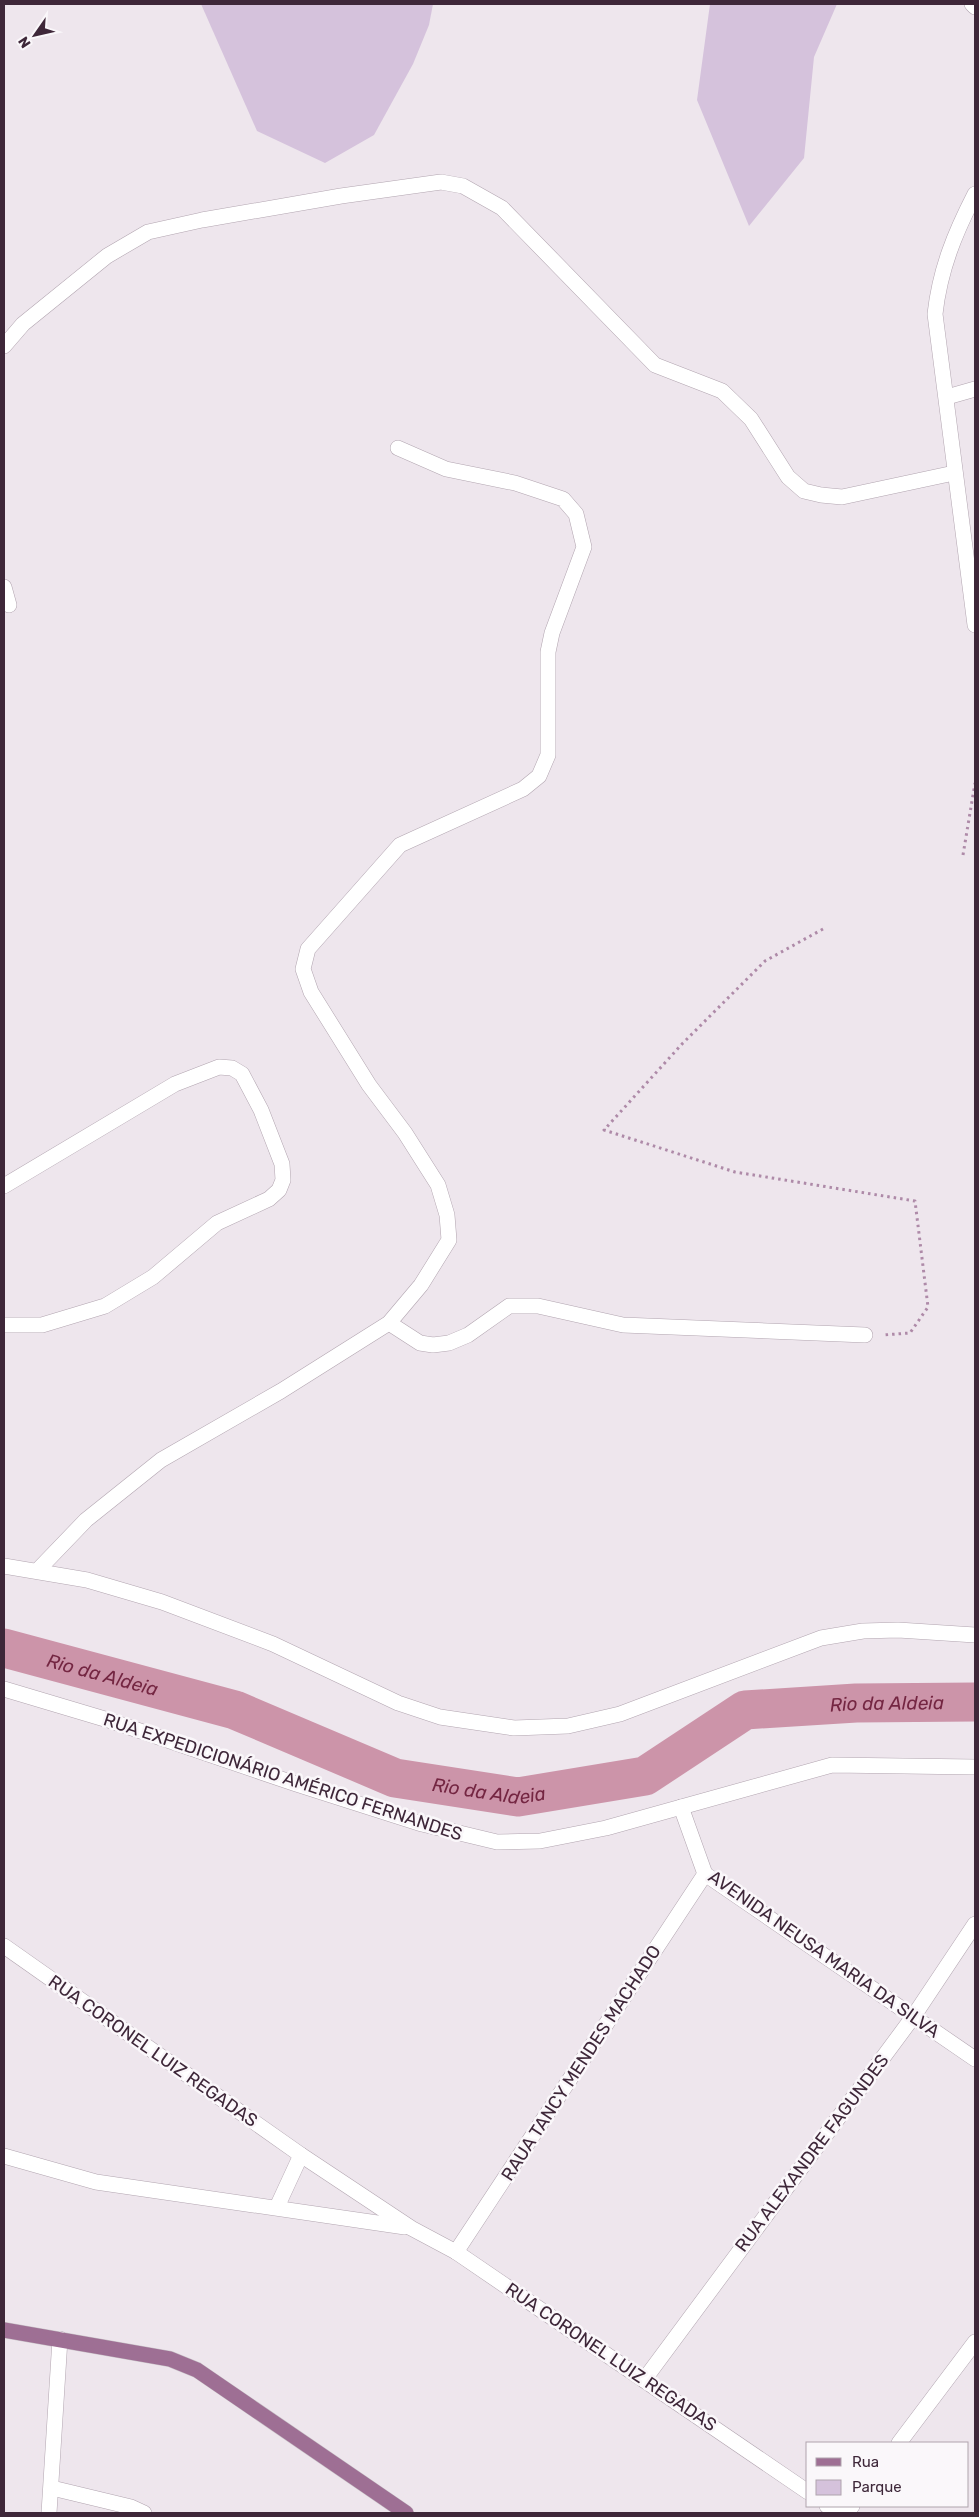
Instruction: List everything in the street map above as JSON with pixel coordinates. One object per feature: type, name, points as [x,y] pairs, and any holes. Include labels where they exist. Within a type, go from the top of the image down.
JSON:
[{"type":"main road","points":[[4,2330],[170,2359],[197,2370],[406,2513]]},
{"type":"street","points":[[972,4],[975,7]]},
{"type":"street","points":[[4,346],[23,324],[107,256],[148,232],[202,220],[341,196],[441,182],[463,186],[502,208],[608,320],[655,365],[722,390],[751,420],[788,478],[804,490],[821,495],[842,497],[954,473]]},
{"type":"street","points":[[975,194],[945,260],[938,288],[935,314],[975,625]]},
{"type":"street","points":[[947,397],[975,389]]},
{"type":"street","points":[[37,1571],[86,1520],[161,1460],[281,1391],[389,1323],[421,1285],[449,1240],[447,1215],[433,1178],[405,1133],[369,1085],[310,992],[303,969],[308,949],[400,845],[523,789],[539,776],[548,755],[548,652],[552,634],[584,547],[576,514],[563,499],[516,483],[446,469],[398,448]]},
{"type":"street","points":[[4,586],[9,605]]},
{"type":"street","points":[[4,1186],[175,1084],[219,1067],[232,1068],[242,1074],[261,1110],[282,1164],[282,1180],[278,1190],[269,1199],[217,1223],[153,1277],[105,1306],[42,1325],[4,1326]]},
{"type":"street","points":[[389,1323],[420,1343],[434,1345],[449,1343],[468,1336],[509,1306],[538,1306],[623,1326],[865,1336]]},
{"type":"street","points":[[4,1566],[87,1580],[162,1602],[273,1644],[398,1703],[431,1714],[468,1723],[514,1728],[568,1726],[620,1714],[821,1638],[864,1630],[898,1630],[975,1635]]},
{"type":"street","name":"RUA EXPEDICIONÁRIO AMÉRICO FERNANDES","points":[[4,1689],[108,1720],[296,1784],[413,1821],[497,1842],[540,1841],[606,1828],[832,1765],[975,1767]]},
{"type":"street","name":"AVENIDA NEUSA MARIA DA SILVA","points":[[681,1807],[705,1874],[975,2059]]},
{"type":"street","name":"RAUA TANCY MENDES MACHADO","points":[[456,2252],[705,1874]]},
{"type":"street","name":"RUA ALEXANDRE FAGUNDES","points":[[644,2380],[913,2017],[975,1924]]},
{"type":"street","name":"RUA CORONEL LUIZ REGADAS","points":[[4,1946],[302,2155],[411,2228],[456,2252],[806,2491]]},
{"type":"street","points":[[277,2207],[302,2155]]},
{"type":"street","name":"RUA CORONEL LUIZ REGADAS","points":[[4,2156],[96,2182],[411,2228]]},
{"type":"street","points":[[48,2513],[52,2488],[60,2339]]},
{"type":"street","points":[[900,2442],[975,2342]]},
{"type":"street","points":[[52,2488],[144,2513]]},
{"type":"path","points":[[963,856],[975,783]]},
{"type":"path","points":[[823,929],[765,961],[682,1044],[604,1130],[735,1172],[915,1201],[928,1307],[910,1333],[865,1336]]},
{"type":"green space","points":[[201,4],[433,4],[429,25],[413,64],[374,135],[325,163],[257,131]]},
{"type":"green space","points":[[710,4],[837,4],[814,57],[804,158],[749,226],[697,100]]},
{"type":"waterway","name":"Rio da Aldeia","points":[[4,1648],[235,1710],[395,1778],[518,1797],[645,1776],[745,1710],[856,1703],[975,1702]]}]
